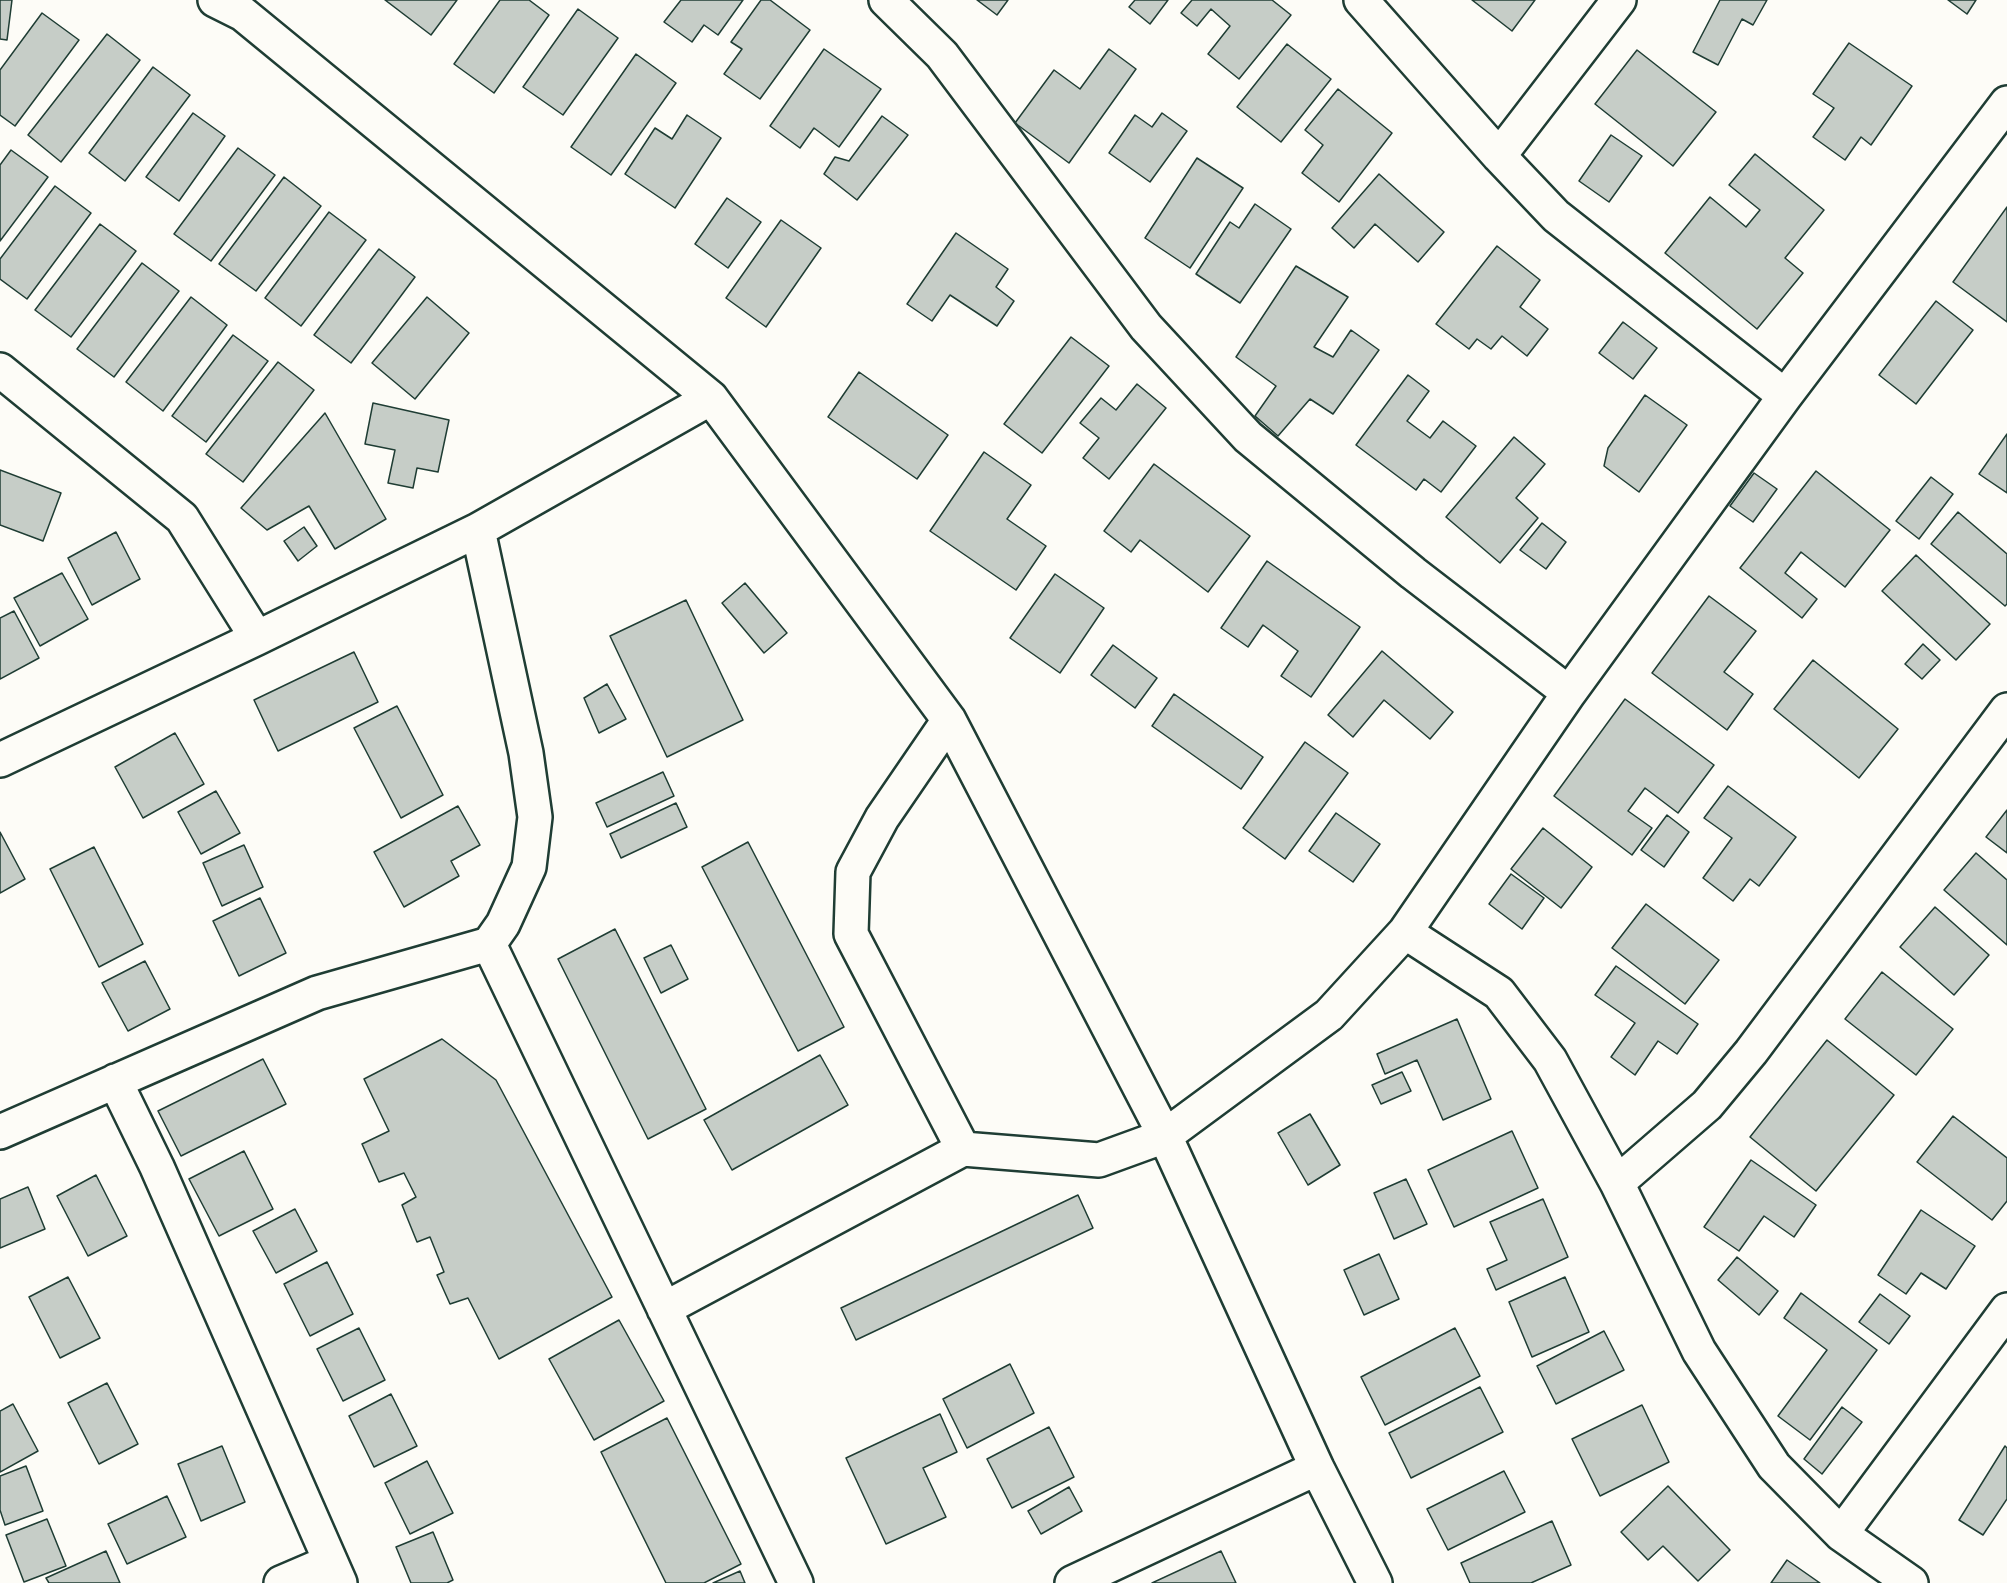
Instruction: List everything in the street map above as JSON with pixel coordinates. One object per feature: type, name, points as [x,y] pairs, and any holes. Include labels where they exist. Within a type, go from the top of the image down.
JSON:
[{"type":"street","points":[[886,0],[942,55],[1146,327],[1248,437],[1413,573],[1569,693]]},
{"type":"street","points":[[1361,0],[1499,156],[1556,216],[1785,396]]},
{"type":"street","points":[[1499,156],[1619,0]]},
{"type":"street","points":[[237,4],[711,398],[949,720],[1165,1136],[1317,1468],[1376,1583]]},
{"type":"street","points":[[664,1309],[963,1149],[1099,1160],[1165,1136],[1329,1015],[1405,932],[1569,693],[1785,396],[2007,103]]},
{"type":"street","points":[[0,370],[182,518],[257,638]]},
{"type":"street","points":[[0,760],[478,530],[711,398]]},
{"type":"street","points":[[0,1132],[316,993],[489,944],[503,924],[529,867],[535,817],[526,753],[478,530]]},
{"type":"street","points":[[1617,1183],[1707,1105],[1751,1052],[2007,710]]},
{"type":"street","points":[[949,720],[882,818],[853,872],[851,934],[963,1149]]},
{"type":"street","points":[[1405,932],[1499,993],[1550,1060],[1617,1183],[1699,1351],[1774,1466],[1841,1534],[1911,1583]]},
{"type":"street","points":[[489,944],[796,1583]]},
{"type":"street","points":[[115,1081],[157,1167],[335,1572],[281,1583]]},
{"type":"street","points":[[1841,1534],[2007,1310]]},
{"type":"street","points":[[1072,1583],[1317,1468]]},
{"type":"building","points":[[0,0],[12,0],[7,40],[0,39]]},
{"type":"building","points":[[385,0],[457,0],[431,35]]},
{"type":"building","points":[[500,0],[529,0],[549,15],[494,93],[454,64]]},
{"type":"building","points":[[681,0],[743,0],[718,35],[704,25],[692,42],[664,22]]},
{"type":"building","points":[[761,0],[770,0],[810,30],[760,99],[724,74],[742,49],[731,42]]},
{"type":"building","points":[[977,0],[1008,0],[997,15]]},
{"type":"building","points":[[1135,0],[1168,0],[1150,24],[1129,7]]},
{"type":"building","points":[[1192,0],[1272,0],[1291,15],[1239,79],[1208,54],[1230,26],[1211,9],[1197,26],[1181,13]]},
{"type":"building","points":[[1472,0],[1535,0],[1512,31]]},
{"type":"building","points":[[1720,0],[1767,0],[1753,25],[1742,19],[1718,65],[1693,52]]},
{"type":"building","points":[[1948,0],[1976,0],[1967,14]]},
{"type":"building","points":[[578,9],[618,38],[563,115],[523,87]]},
{"type":"building","points":[[42,13],[79,40],[15,126],[0,115],[0,70]]},
{"type":"building","points":[[107,34],[140,60],[61,162],[28,135]]},
{"type":"building","points":[[1849,43],[1912,86],[1871,145],[1861,137],[1845,160],[1813,137],[1834,108],[1813,94]]},
{"type":"building","points":[[1287,44],[1331,79],[1281,142],[1237,107]]},
{"type":"building","points":[[824,49],[881,89],[839,147],[814,128],[800,148],[770,126]]},
{"type":"building","points":[[1109,49],[1136,69],[1069,163],[1015,123],[1054,70],[1080,89]]},
{"type":"building","points":[[1637,50],[1716,112],[1673,166],[1595,104]]},
{"type":"building","points":[[636,54],[676,83],[611,175],[571,147]]},
{"type":"building","points":[[153,67],[190,95],[125,181],[89,153]]},
{"type":"building","points":[[1338,89],[1392,133],[1339,202],[1302,173],[1323,145],[1305,130]]},
{"type":"building","points":[[193,113],[225,136],[179,201],[146,177]]},
{"type":"building","points":[[1162,113],[1187,131],[1150,182],[1109,153],[1135,115],[1152,127]]},
{"type":"building","points":[[687,115],[721,138],[675,208],[625,174],[655,128],[672,139]]},
{"type":"building","points":[[882,116],[908,135],[857,200],[824,174],[835,157],[849,161]]},
{"type":"building","points":[[1611,135],[1642,156],[1609,202],[1579,181]]},
{"type":"building","points":[[238,148],[275,175],[211,261],[174,234]]},
{"type":"building","points":[[11,150],[48,177],[0,241],[0,165]]},
{"type":"building","points":[[1755,154],[1824,210],[1785,258],[1803,273],[1757,329],[1665,253],[1710,197],[1746,227],[1760,210],[1729,185]]},
{"type":"building","points":[[1197,158],[1243,188],[1190,268],[1145,238]]},
{"type":"building","points":[[1379,174],[1444,232],[1418,262],[1375,224],[1354,248],[1332,228]]},
{"type":"building","points":[[284,177],[321,206],[256,291],[219,264]]},
{"type":"building","points":[[55,186],[91,213],[27,299],[0,279],[0,259]]},
{"type":"building","points":[[727,198],[761,222],[728,268],[695,244]]},
{"type":"building","points":[[1255,204],[1291,229],[1240,303],[1196,274],[1230,222],[1239,228]]},
{"type":"building","points":[[2007,207],[2007,322],[1953,282]]},
{"type":"building","points":[[329,212],[366,240],[301,326],[265,298]]},
{"type":"building","points":[[781,220],[821,248],[766,327],[726,298]]},
{"type":"building","points":[[100,224],[136,251],[71,337],[35,310]]},
{"type":"building","points":[[956,233],[1008,269],[996,287],[1014,301],[997,326],[950,295],[932,321],[907,304]]},
{"type":"building","points":[[1497,246],[1540,280],[1520,307],[1548,329],[1527,356],[1502,336],[1491,349],[1477,339],[1469,349],[1436,324]]},
{"type":"building","points":[[379,249],[415,277],[351,363],[314,335]]},
{"type":"building","points":[[142,263],[179,291],[114,377],[77,349]]},
{"type":"building","points":[[1296,266],[1348,297],[1314,347],[1333,357],[1351,330],[1379,350],[1333,414],[1310,399],[1278,436],[1255,416],[1276,386],[1236,357]]},
{"type":"building","points":[[191,297],[227,325],[163,411],[126,382]]},
{"type":"building","points":[[427,297],[469,333],[415,399],[372,363]]},
{"type":"building","points":[[1936,301],[1973,330],[1916,404],[1879,375]]},
{"type":"building","points":[[1623,322],[1657,348],[1633,379],[1599,353]]},
{"type":"building","points":[[233,335],[268,361],[206,442],[172,416]]},
{"type":"building","points":[[1071,337],[1109,366],[1042,453],[1004,424]]},
{"type":"building","points":[[278,362],[314,390],[243,482],[206,454]]},
{"type":"building","points":[[859,372],[948,435],[917,479],[828,417]]},
{"type":"building","points":[[1408,375],[1429,391],[1407,421],[1430,438],[1443,421],[1476,446],[1441,492],[1424,479],[1416,490],[1356,445]]},
{"type":"building","points":[[1137,384],[1166,408],[1109,479],[1083,458],[1099,438],[1080,423],[1101,398],[1116,410]]},
{"type":"building","points":[[1645,395],[1687,425],[1639,492],[1604,466],[1608,448]]},
{"type":"building","points":[[373,403],[449,420],[438,472],[417,468],[413,488],[388,483],[395,450],[365,444]]},
{"type":"building","points":[[325,413],[386,519],[335,549],[309,506],[267,530],[241,508]]},
{"type":"building","points":[[2007,434],[2007,493],[1979,474]]},
{"type":"building","points":[[1514,437],[1545,464],[1516,498],[1538,518],[1500,563],[1446,517]]},
{"type":"building","points":[[984,452],[1031,485],[1007,519],[1046,546],[1016,590],[930,531]]},
{"type":"building","points":[[1154,464],[1250,536],[1208,592],[1140,540],[1131,552],[1104,531]]},
{"type":"building","points":[[0,470],[61,493],[43,541],[0,525]]},
{"type":"building","points":[[1816,471],[1890,530],[1845,587],[1801,552],[1785,573],[1817,599],[1802,618],[1740,568]]},
{"type":"building","points":[[1754,473],[1777,489],[1753,522],[1730,506]]},
{"type":"building","points":[[1931,477],[1953,494],[1919,539],[1896,521]]},
{"type":"building","points":[[1958,512],[2007,554],[2007,604],[2005,606],[1931,544]]},
{"type":"building","points":[[1542,523],[1566,542],[1546,569],[1520,550]]},
{"type":"building","points":[[304,527],[317,546],[298,561],[284,541]]},
{"type":"building","points":[[116,532],[140,579],[92,605],[68,558]]},
{"type":"building","points":[[1916,555],[1990,624],[1956,660],[1882,591]]},
{"type":"building","points":[[1267,561],[1360,627],[1311,697],[1281,676],[1298,651],[1263,625],[1248,647],[1221,628]]},
{"type":"building","points":[[62,573],[88,619],[40,646],[14,598]]},
{"type":"building","points":[[1055,574],[1104,608],[1060,673],[1010,638]]},
{"type":"building","points":[[745,583],[787,633],[764,653],[722,603]]},
{"type":"building","points":[[1709,596],[1756,631],[1724,672],[1753,694],[1727,730],[1652,673]]},
{"type":"building","points":[[686,600],[743,720],[667,757],[610,636]]},
{"type":"building","points":[[14,611],[39,658],[0,679],[0,618]]},
{"type":"building","points":[[1923,644],[1940,660],[1922,679],[1905,664]]},
{"type":"building","points":[[1113,645],[1157,678],[1135,708],[1091,675]]},
{"type":"building","points":[[1382,651],[1453,712],[1430,739],[1384,700],[1353,737],[1328,715]]},
{"type":"building","points":[[354,652],[378,702],[278,751],[254,700]]},
{"type":"building","points":[[1813,660],[1898,729],[1859,778],[1774,709]]},
{"type":"building","points":[[607,684],[626,719],[599,733],[584,698]]},
{"type":"building","points":[[1174,694],[1263,757],[1241,789],[1152,726]]},
{"type":"building","points":[[1625,699],[1714,765],[1678,813],[1645,788],[1628,811],[1652,828],[1632,855],[1554,796]]},
{"type":"building","points":[[397,706],[443,795],[401,818],[354,728]]},
{"type":"building","points":[[175,733],[204,784],[143,818],[115,767]]},
{"type":"building","points":[[1305,742],[1348,773],[1285,859],[1243,828]]},
{"type":"building","points":[[663,772],[674,796],[607,827],[596,803]]},
{"type":"building","points":[[1728,786],[1796,837],[1759,886],[1750,879],[1733,901],[1703,878],[1732,838],[1704,818]]},
{"type":"building","points":[[216,791],[240,833],[201,854],[178,812]]},
{"type":"building","points":[[676,803],[687,827],[621,858],[610,834]]},
{"type":"building","points":[[458,806],[480,845],[451,861],[459,876],[404,907],[374,852]]},
{"type":"building","points":[[2007,810],[2007,853],[1986,837]]},
{"type":"building","points":[[1336,813],[1380,844],[1353,882],[1309,851]]},
{"type":"building","points":[[1667,815],[1689,832],[1664,867],[1641,850]]},
{"type":"building","points":[[1543,828],[1592,867],[1561,908],[1511,869]]},
{"type":"building","points":[[0,832],[25,879],[0,893]]},
{"type":"building","points":[[748,842],[844,1027],[798,1051],[702,867]]},
{"type":"building","points":[[244,845],[263,887],[222,906],[203,863]]},
{"type":"building","points":[[94,847],[143,944],[99,967],[50,869]]},
{"type":"building","points":[[1976,853],[2007,880],[2007,945],[1944,890]]},
{"type":"building","points":[[1511,874],[1544,898],[1522,929],[1489,904]]},
{"type":"building","points":[[260,898],[286,953],[239,976],[213,921]]},
{"type":"building","points":[[1646,904],[1719,960],[1685,1004],[1612,948]]},
{"type":"building","points":[[1935,907],[1989,955],[1954,995],[1900,947]]},
{"type":"building","points":[[615,929],[706,1109],[648,1139],[558,959]]},
{"type":"building","points":[[671,945],[688,979],[661,993],[644,958]]},
{"type":"building","points":[[145,961],[170,1009],[128,1031],[102,983]]},
{"type":"building","points":[[1616,966],[1698,1024],[1677,1054],[1658,1041],[1635,1075],[1611,1057],[1635,1023],[1595,995]]},
{"type":"building","points":[[1882,972],[1953,1029],[1916,1075],[1845,1019]]},
{"type":"building","points":[[1457,1019],[1491,1099],[1443,1120],[1417,1060],[1385,1074],[1377,1054]]},
{"type":"building","points":[[442,1039],[496,1080],[612,1297],[499,1359],[468,1298],[450,1304],[437,1275],[444,1272],[430,1237],[417,1242],[402,1205],[416,1197],[404,1173],[379,1182],[362,1144],[389,1131],[364,1079]]},
{"type":"building","points":[[1827,1040],[1894,1095],[1816,1191],[1750,1137]]},
{"type":"building","points":[[820,1055],[848,1105],[732,1170],[704,1120]]},
{"type":"building","points":[[263,1059],[286,1104],[181,1156],[158,1111]]},
{"type":"building","points":[[1402,1072],[1411,1091],[1381,1104],[1372,1085]]},
{"type":"building","points":[[1310,1114],[1340,1165],[1308,1185],[1278,1133]]},
{"type":"building","points":[[1953,1116],[2007,1158],[2007,1201],[1992,1220],[1917,1162]]},
{"type":"building","points":[[1512,1131],[1538,1188],[1454,1227],[1428,1170]]},
{"type":"building","points":[[244,1151],[273,1209],[219,1236],[189,1179]]},
{"type":"building","points":[[1751,1160],[1816,1205],[1794,1237],[1764,1216],[1739,1251],[1704,1227]]},
{"type":"building","points":[[96,1175],[127,1236],[88,1256],[57,1196]]},
{"type":"building","points":[[1406,1179],[1427,1224],[1394,1239],[1374,1193]]},
{"type":"building","points":[[28,1187],[45,1229],[0,1248],[0,1199]]},
{"type":"building","points":[[1078,1195],[1093,1228],[856,1340],[841,1308]]},
{"type":"building","points":[[1543,1199],[1568,1257],[1496,1290],[1487,1269],[1507,1260],[1490,1222]]},
{"type":"building","points":[[295,1209],[317,1251],[276,1273],[253,1231]]},
{"type":"building","points":[[1921,1210],[1975,1246],[1946,1289],[1921,1273],[1906,1294],[1878,1275]]},
{"type":"building","points":[[1379,1254],[1399,1299],[1364,1315],[1344,1270]]},
{"type":"building","points":[[1737,1257],[1778,1291],[1759,1315],[1718,1280]]},
{"type":"building","points":[[327,1262],[353,1314],[310,1336],[284,1284]]},
{"type":"building","points":[[68,1277],[100,1338],[60,1358],[29,1297]]},
{"type":"building","points":[[1565,1277],[1589,1332],[1532,1357],[1509,1302]]},
{"type":"building","points":[[1801,1293],[1877,1350],[1810,1440],[1778,1416],[1827,1350],[1784,1318]]},
{"type":"building","points":[[1880,1294],[1910,1316],[1889,1344],[1859,1322]]},
{"type":"building","points":[[619,1320],[664,1401],[594,1440],[549,1359]]},
{"type":"building","points":[[359,1328],[385,1380],[343,1401],[317,1349]]},
{"type":"building","points":[[1455,1328],[1480,1376],[1385,1425],[1361,1377]]},
{"type":"building","points":[[1604,1331],[1624,1370],[1556,1404],[1537,1366]]},
{"type":"building","points":[[1010,1364],[1034,1413],[967,1448],[943,1399]]},
{"type":"building","points":[[107,1383],[138,1444],[99,1464],[68,1403]]},
{"type":"building","points":[[1480,1387],[1503,1432],[1411,1478],[1389,1433]]},
{"type":"building","points":[[391,1394],[417,1446],[374,1467],[349,1416]]},
{"type":"building","points":[[13,1404],[38,1451],[0,1472],[0,1411]]},
{"type":"building","points":[[1642,1405],[1669,1462],[1600,1496],[1572,1439]]},
{"type":"building","points":[[1842,1407],[1862,1422],[1822,1474],[1804,1459]]},
{"type":"building","points":[[940,1414],[957,1452],[923,1468],[946,1517],[886,1544],[846,1458]]},
{"type":"building","points":[[667,1418],[741,1564],[704,1583],[666,1583],[601,1452]]},
{"type":"building","points":[[1049,1427],[1074,1477],[1012,1508],[987,1459]]},
{"type":"building","points":[[222,1446],[245,1502],[201,1521],[178,1464]]},
{"type":"building","points":[[2005,1446],[2007,1448],[2007,1499],[1983,1535],[1959,1520]]},
{"type":"building","points":[[427,1461],[453,1513],[410,1534],[385,1483]]},
{"type":"building","points":[[26,1466],[43,1511],[5,1525],[0,1510],[0,1476]]},
{"type":"building","points":[[1504,1471],[1525,1512],[1448,1550],[1427,1509]]},
{"type":"building","points":[[1668,1486],[1730,1550],[1698,1581],[1663,1546],[1648,1560],[1621,1532]]},
{"type":"building","points":[[1069,1487],[1082,1511],[1041,1534],[1028,1511]]},
{"type":"building","points":[[167,1496],[186,1537],[127,1564],[108,1524]]},
{"type":"building","points":[[47,1519],[66,1566],[24,1582],[6,1535]]},
{"type":"building","points":[[1552,1521],[1571,1565],[1531,1583],[1470,1583],[1461,1563]]},
{"type":"building","points":[[433,1532],[453,1580],[447,1583],[411,1583],[396,1547]]},
{"type":"building","points":[[106,1551],[120,1583],[49,1583],[46,1578]]},
{"type":"building","points":[[1221,1551],[1236,1583],[1152,1583]]},
{"type":"building","points":[[1787,1560],[1820,1583],[1771,1583]]},
{"type":"building","points":[[740,1571],[745,1583],[713,1583]]}]
